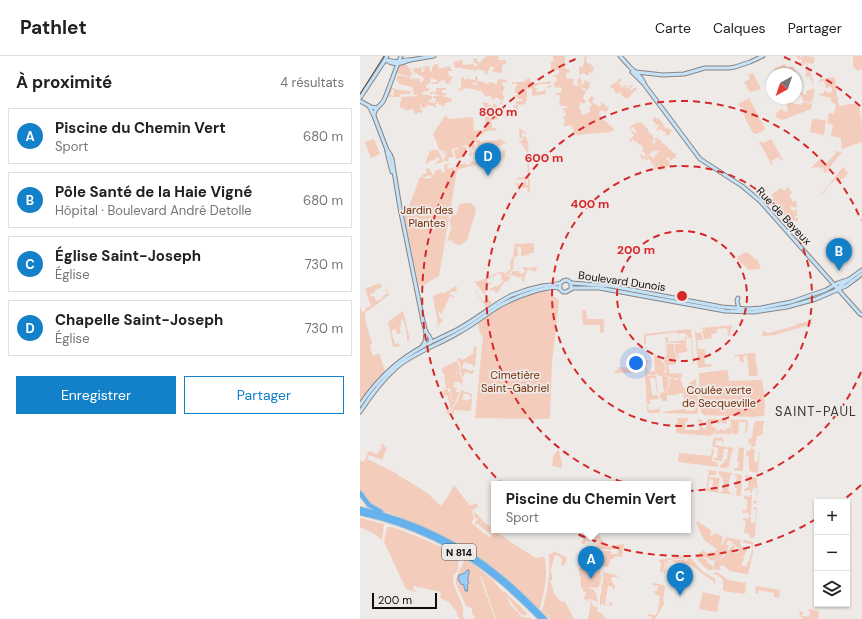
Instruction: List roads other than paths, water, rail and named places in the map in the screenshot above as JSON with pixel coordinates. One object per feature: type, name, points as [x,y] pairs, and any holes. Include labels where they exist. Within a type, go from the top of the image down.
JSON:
[{"type":"highway","points":[[360,493],[365,501],[372,507],[388,516]]},
{"type":"highway","name":"N 814","points":[[360,509],[411,524],[453,544],[499,576],[545,619]]},
{"type":"highway","name":"N 814","points":[[360,513],[411,528],[456,550],[497,578],[540,619]]},
{"type":"main road","points":[[374,116],[374,112],[382,104],[401,56],[404,60]]},
{"type":"main road","points":[[360,98],[386,58],[393,64],[404,60],[434,56]]},
{"type":"main road","name":"Rue de Bayeux","points":[[620,56],[644,83]]},
{"type":"main road","points":[[634,72],[663,75],[684,74],[702,68],[736,67],[763,56]]},
{"type":"main road","points":[[398,62],[408,62],[410,60]]},
{"type":"main road","name":"Rue de Bayeux","points":[[634,72],[642,79],[700,159],[742,186],[760,201],[861,316]]},
{"type":"main road","points":[[363,94],[363,97],[374,116],[392,160],[400,210],[429,343]]},
{"type":"main road","points":[[360,101],[377,108]]},
{"type":"main road","points":[[837,288],[862,270]]},
{"type":"main road","points":[[837,288],[846,286],[862,274]]},
{"type":"main road","points":[[360,406],[372,387],[387,372],[406,357],[423,348],[428,346],[429,343],[462,327],[512,296],[534,288],[560,283],[565,280],[568,280],[571,283],[571,288],[569,291],[561,291],[560,288],[555,287],[540,290],[510,301],[462,331],[436,344],[423,348],[389,374],[374,391],[360,412]]},
{"type":"main road","points":[[560,283],[560,288]]},
{"type":"main road","name":"Boulevard Dunois","points":[[571,283],[611,286],[716,306],[738,308],[761,308],[788,303],[837,288]]},
{"type":"main road","points":[[829,294],[837,293],[844,296],[846,286]]},
{"type":"main road","name":"Boulevard Dunois","points":[[571,288],[610,289],[719,310],[742,312],[788,307],[829,294],[837,288]]},
{"type":"main road","points":[[738,298],[738,308],[742,312]]},
{"type":"main road","points":[[423,348],[426,333]]},
{"type":"main road","points":[[429,343],[436,344]]},
{"type":"water","points":[[469,570],[469,583],[467,585],[468,591],[465,591],[464,585],[461,584],[458,579],[459,575],[465,573]]},
{"type":"tram line","points":[[360,94],[384,56]]},
{"type":"place","name":"Chapelle Saint-Joseph","points":[[488,176]]},
{"type":"place","name":"Pôle Santé de la Haie Vigné","points":[[839,271]]},
{"type":"place","name":"Piscine du Chemin Vert","points":[[591,579]]},
{"type":"place","name":"Église Saint-Joseph","points":[[680,596]]},
{"type":"district","name":"SAINT-PAUL","points":[[816,411]]},
{"type":"park label","name":"Jardin des Plantes","points":[[427,216]]},
{"type":"park label","name":"Cimetière Saint-Gabriel","points":[[515,381]]},
{"type":"park label","name":"Coulée verte de Secqueville","points":[[719,396]]}]
